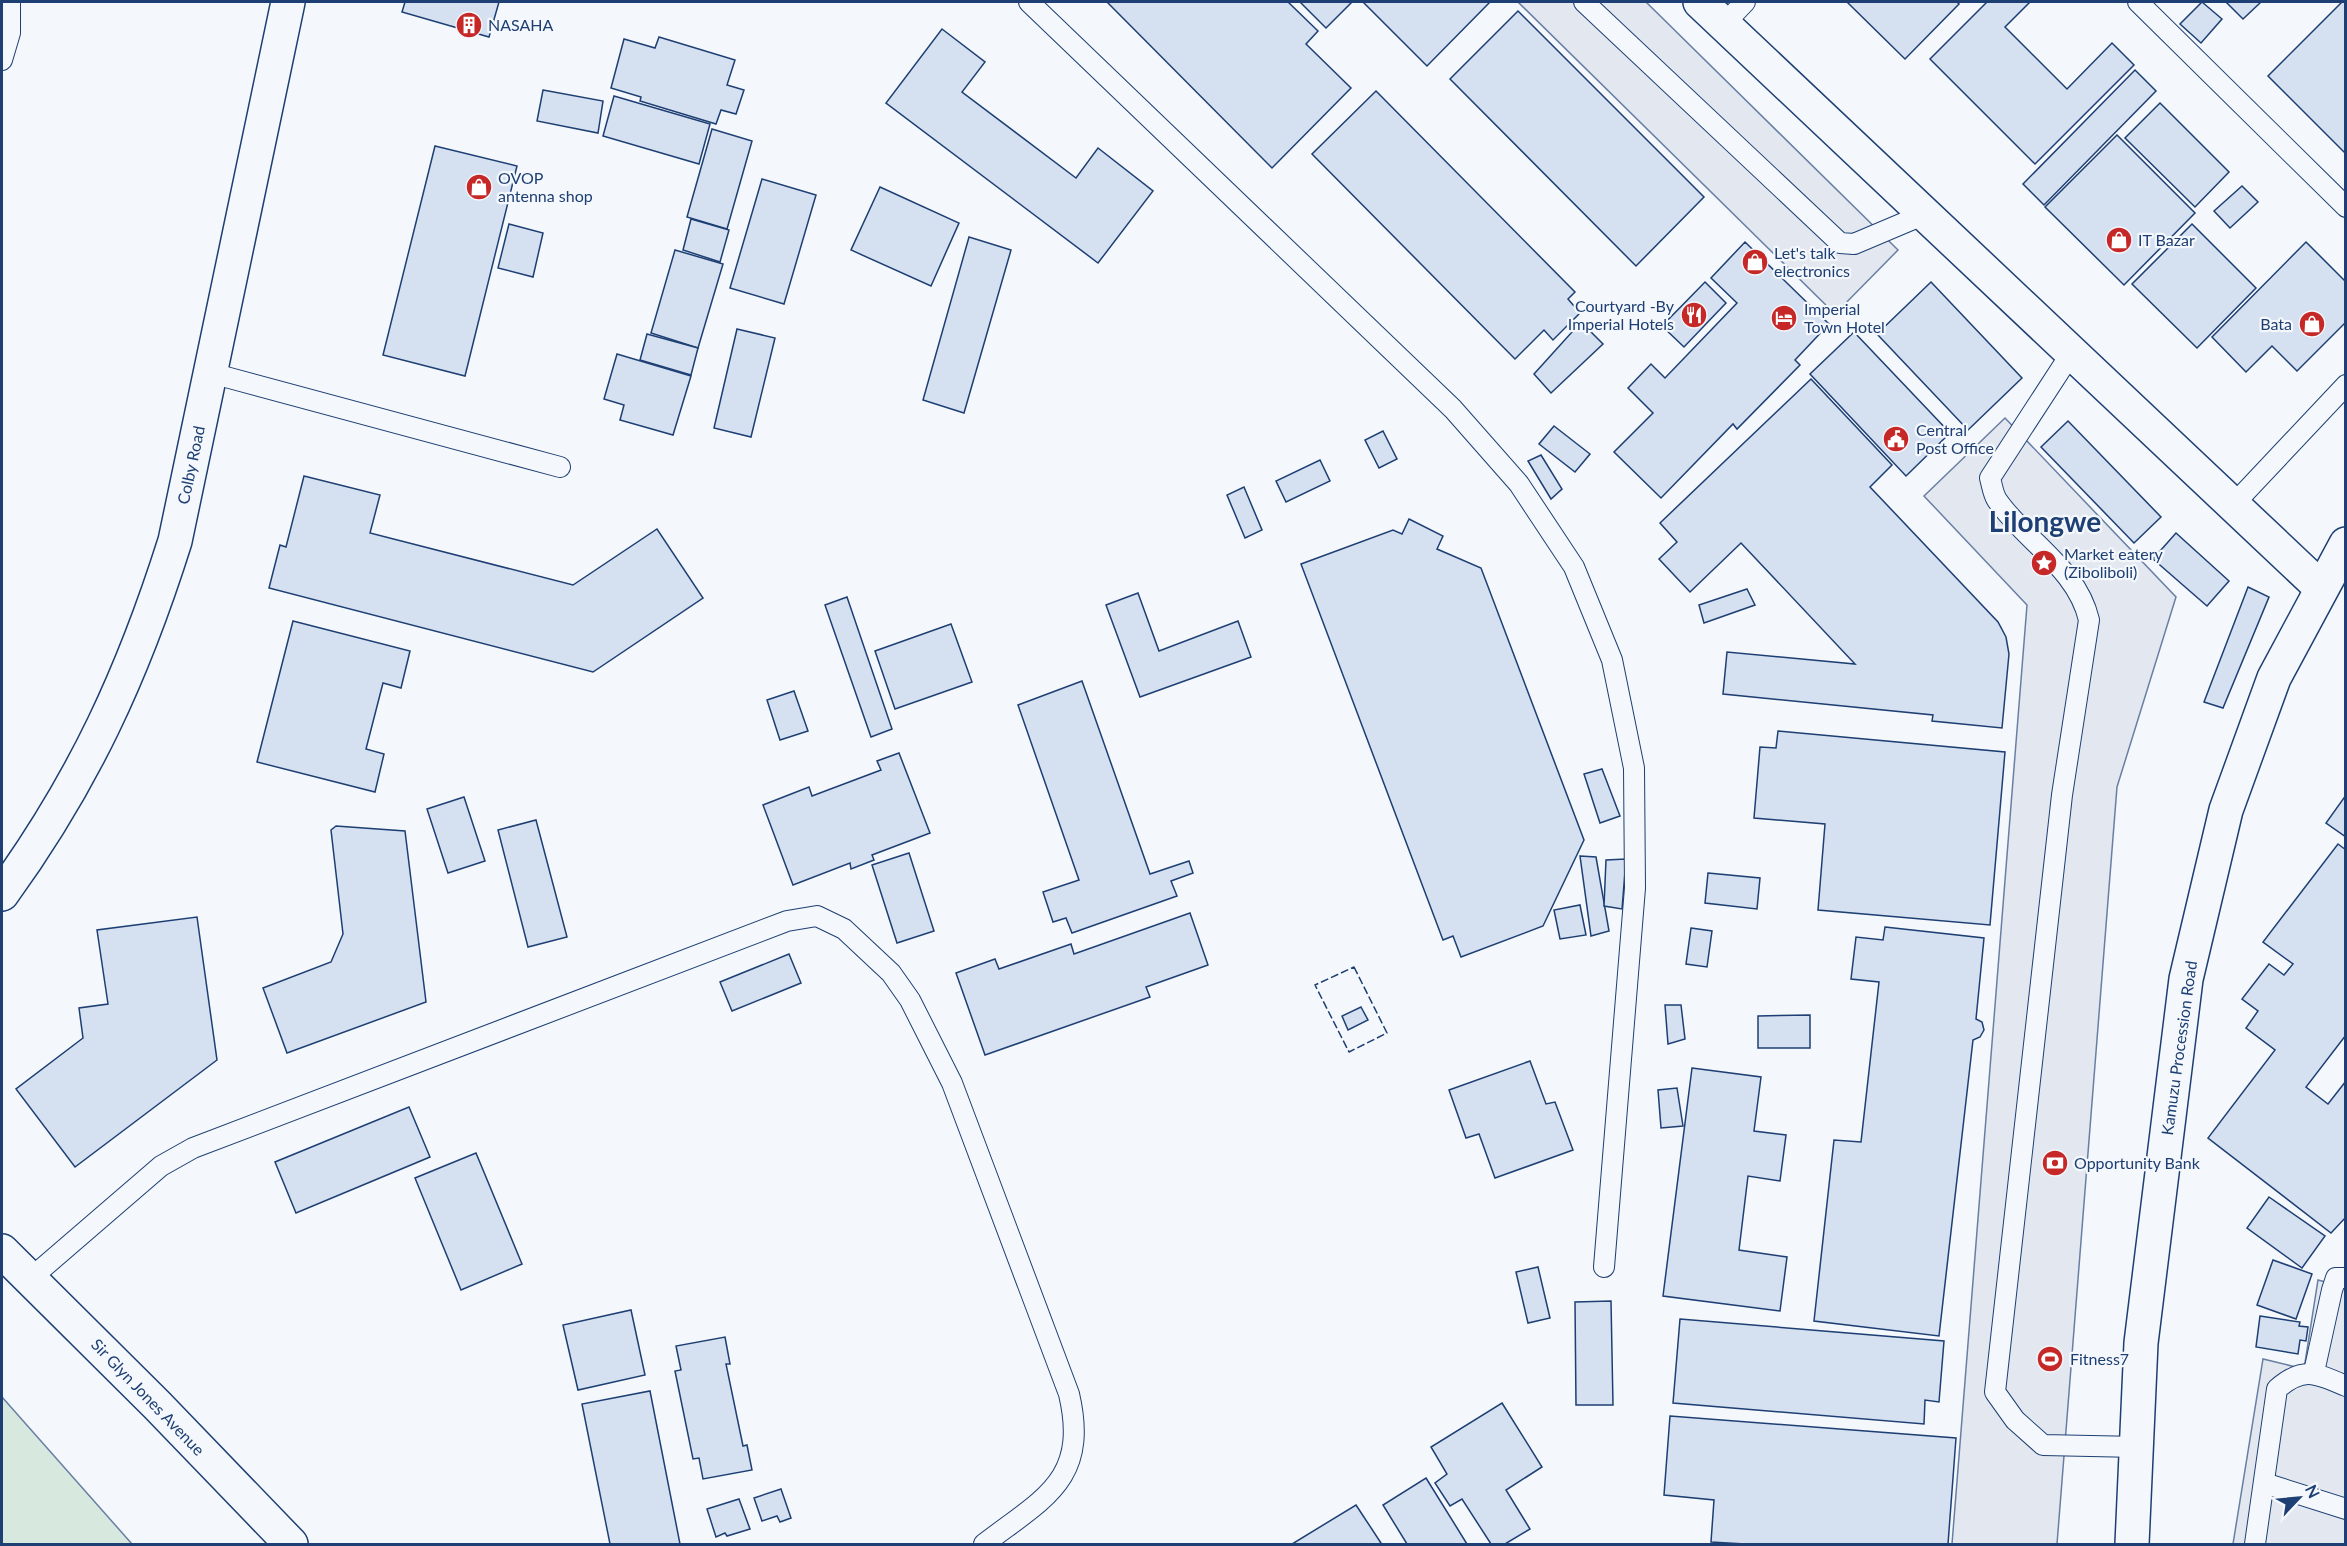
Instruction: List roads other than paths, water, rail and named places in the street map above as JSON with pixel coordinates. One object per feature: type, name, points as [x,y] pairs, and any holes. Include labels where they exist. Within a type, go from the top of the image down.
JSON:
[{"type":"main road","name":"Colby Road","points":[[2,894],[53,819],[92,752],[150,622],[175,541],[288,2]]},
{"type":"main road","points":[[1700,2],[1734,13],[1925,214],[2320,587]]},
{"type":"main road","name":"Kamuzu Procession Road","points":[[2132,1545],[2141,1343],[2186,979],[2226,810],[2274,678],[2320,587],[2346,544]]},
{"type":"main road","name":"Sir Glyn Jones Avenue","points":[[2,1251],[291,1545]]},
{"type":"lane","points":[[2,60],[10,33],[10,2]]},
{"type":"lane","points":[[1029,2],[1453,409],[1519,484],[1574,567],[1612,660],[1634,768],[1635,888],[1604,1267]]},
{"type":"lane","points":[[1584,2],[1840,243],[1854,244],[1925,214]]},
{"type":"lane","points":[[2138,2],[2346,207]]},
{"type":"lane","points":[[2072,352],[1990,478],[1995,498],[2074,583],[2084,600],[2089,620],[2062,795],[1995,1392],[2015,1420],[2043,1446],[2138,1447]]},
{"type":"lane","points":[[210,373],[560,466]]},
{"type":"lane","points":[[2233,505],[2346,385]]},
{"type":"lane","points":[[31,1278],[161,1166],[193,1148],[788,921],[817,916],[844,928],[891,973],[910,1000],[952,1083],[1069,1394],[1076,1424],[1072,1452],[1063,1476],[1047,1496],[984,1545]]},
{"type":"lane","points":[[2314,1372],[2336,1278],[2346,1278]]},
{"type":"lane","points":[[2255,1545],[2277,1389],[2290,1377],[2314,1372],[2346,1386]]},
{"type":"lane","points":[[2264,1483],[2346,1509]]},
{"type":"place","name":"NASAHA","points":[[469,25]]},
{"type":"place","name":"OVOP antenna shop","points":[[479,187]]},
{"type":"place","name":"IT Bazar","points":[[2119,240]]},
{"type":"place","name":"Let's talk electronics","points":[[1755,262]]},
{"type":"place","name":"Courtyard -By Imperial Hotels","points":[[1694,315]]},
{"type":"place","name":"Imperial Town Hotel","points":[[1784,318]]},
{"type":"place","name":"Bata","points":[[2312,324]]},
{"type":"place","name":"Central Post Office","points":[[1896,439]]},
{"type":"place","name":"Market eatery (Ziboliboli)","points":[[2044,563]]},
{"type":"place","name":"Opportunity Bank","points":[[2055,1163]]},
{"type":"place","name":"Fitness7","points":[[2050,1359]]},
{"type":"district","name":"Lilongwe","points":[[2045,522]]}]
